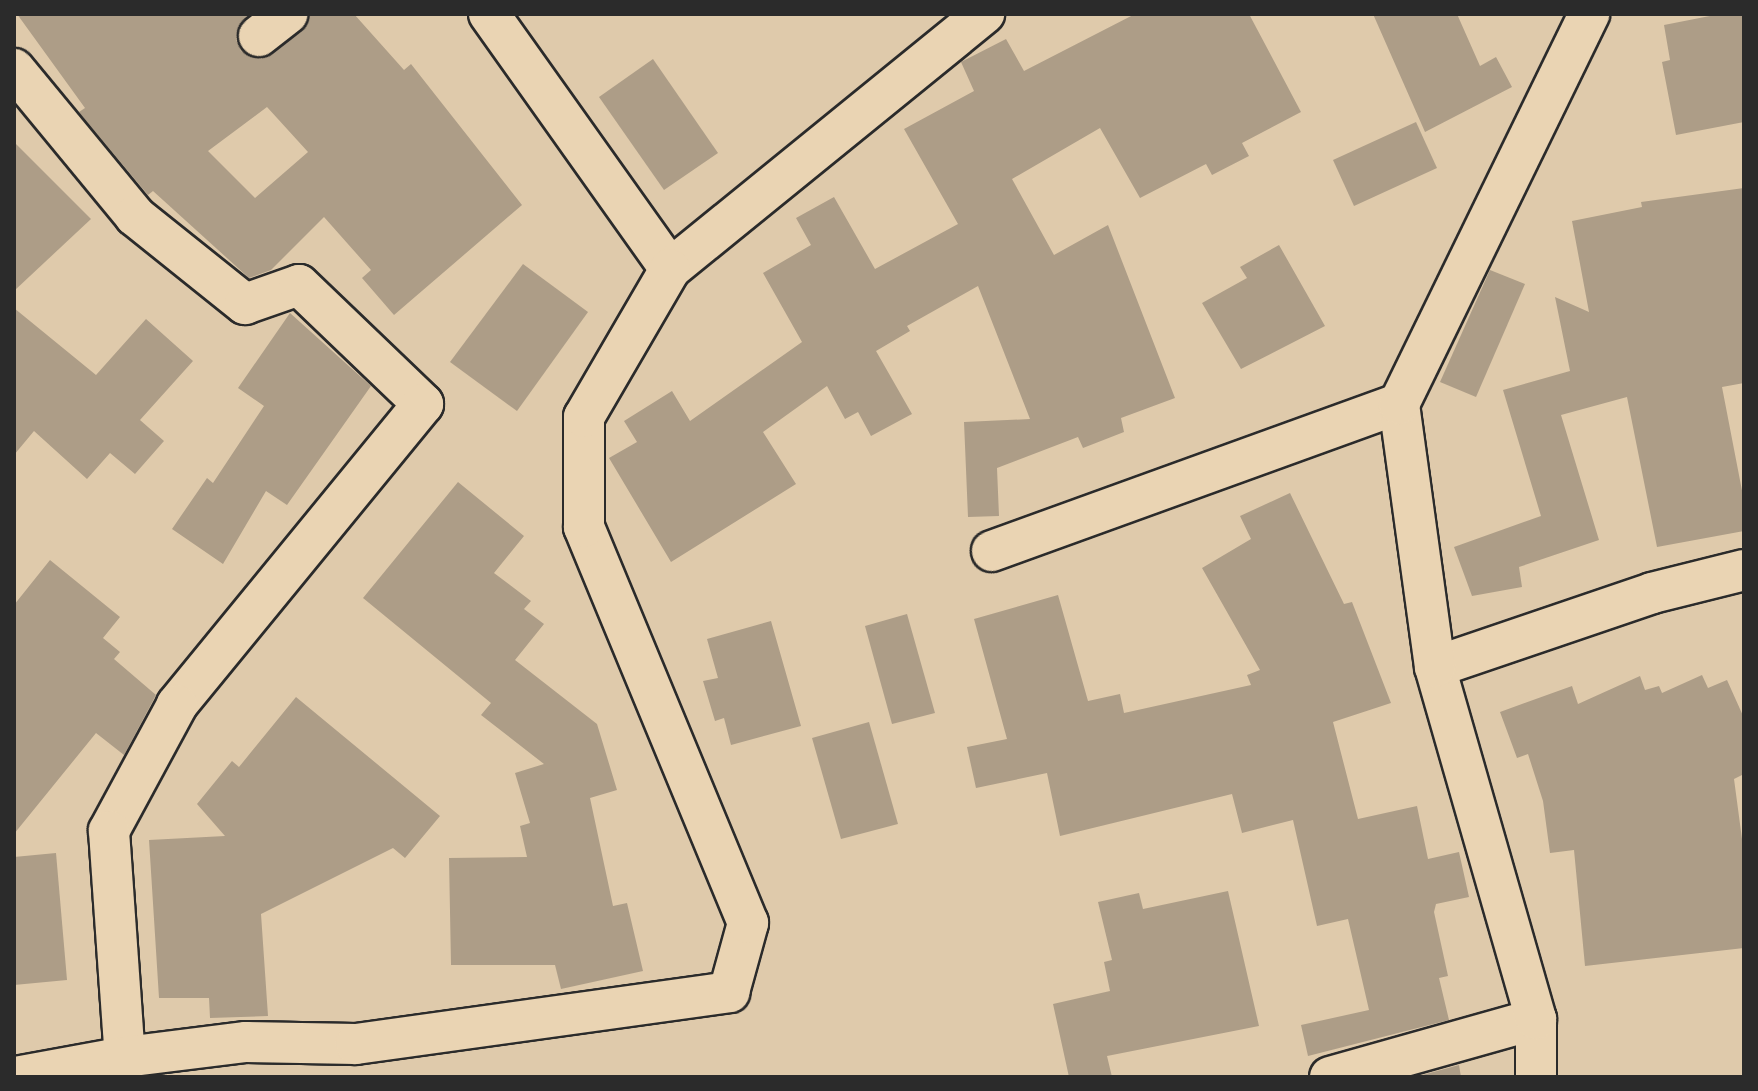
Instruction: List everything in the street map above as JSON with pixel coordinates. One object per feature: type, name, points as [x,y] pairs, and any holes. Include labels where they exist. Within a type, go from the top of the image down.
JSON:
[{"type":"street","points":[[489,14],[670,269]]},
{"type":"street","points":[[16,1077],[125,1057],[246,1042],[355,1060],[729,992],[748,923],[584,527],[584,417],[670,269],[984,14]]},
{"type":"street","points":[[1536,1077],[1536,1019],[1435,667],[1399,404],[1589,14]]},
{"type":"street","points":[[14,69],[135,216],[245,304],[299,285],[423,404],[177,705],[109,831],[125,1057]]},
{"type":"street","points":[[992,551],[1399,404]]},
{"type":"street","points":[[1435,667],[1652,593],[1744,570]]},
{"type":"street","points":[[1330,1077],[1536,1019]]},
{"type":"building","points":[[17,14],[250,14],[238,27],[236,40],[241,51],[261,59],[301,32],[309,14],[354,14],[404,70],[411,64],[522,205],[394,315],[362,278],[371,270],[324,217],[271,270],[249,278],[153,191],[148,195],[79,112],[85,108]],"holes":[[[267,107],[308,152],[255,198],[208,151]]]},
{"type":"building","points":[[1135,14],[1249,14],[1301,112],[1242,143],[1249,156],[1212,175],[1206,164],[1140,198],[1100,128],[1012,179],[1054,255],[1108,225],[1175,398],[1121,418],[1124,432],[1083,448],[1078,437],[997,468],[999,516],[968,517],[964,422],[1030,419],[978,286],[907,326],[910,331],[876,351],[912,414],[871,436],[858,412],[845,419],[827,386],[763,432],[796,484],[671,562],[609,458],[637,442],[624,421],[672,391],[690,421],[802,342],[763,273],[811,245],[796,218],[834,197],[875,269],[958,224],[904,129],[974,91],[961,62],[1006,39],[1024,71]]},
{"type":"building","points":[[1373,14],[1457,14],[1480,66],[1496,57],[1512,87],[1425,132]]},
{"type":"building","points":[[1720,14],[1744,14],[1744,122],[1676,135],[1662,62],[1670,60],[1664,25]]},
{"type":"building","points":[[653,59],[718,153],[664,190],[599,97]]},
{"type":"building","points":[[1416,122],[1437,168],[1354,206],[1333,160]]},
{"type":"building","points":[[14,142],[91,219],[14,291]]},
{"type":"building","points":[[1744,188],[1744,383],[1722,387],[1744,501],[1744,531],[1657,547],[1627,397],[1561,415],[1599,540],[1519,567],[1522,587],[1472,596],[1454,547],[1541,516],[1503,390],[1570,371],[1555,297],[1589,312],[1572,221],[1642,207],[1641,202]]},
{"type":"building","points":[[1279,245],[1325,326],[1241,369],[1202,303],[1247,278],[1240,267]]},
{"type":"building","points":[[523,264],[588,312],[517,411],[450,362]]},
{"type":"building","points":[[1490,270],[1525,284],[1476,397],[1440,382]]},
{"type":"building","points":[[14,308],[96,375],[146,319],[193,361],[140,420],[164,441],[135,474],[110,453],[87,479],[34,431],[14,455]]},
{"type":"building","points":[[290,313],[371,386],[287,505],[266,491],[223,564],[172,529],[207,478],[213,483],[264,406],[238,388]]},
{"type":"building","points":[[458,482],[524,536],[494,573],[531,601],[524,609],[544,624],[515,660],[597,724],[617,790],[590,798],[613,906],[627,903],[643,971],[561,989],[555,965],[451,965],[449,858],[527,857],[520,826],[530,823],[515,773],[544,764],[481,715],[491,703],[363,598]]},
{"type":"building","points":[[1290,493],[1344,604],[1352,602],[1391,703],[1333,722],[1358,819],[1417,806],[1428,859],[1459,852],[1469,897],[1436,904],[1434,912],[1448,976],[1439,978],[1449,1020],[1308,1056],[1301,1025],[1369,1010],[1348,919],[1317,926],[1293,820],[1242,833],[1232,794],[1060,836],[1047,773],[976,788],[967,747],[1007,739],[974,619],[1058,595],[1088,701],[1120,694],[1124,713],[1251,685],[1247,675],[1260,670],[1202,568],[1251,539],[1240,516]]},
{"type":"building","points":[[50,560],[120,617],[103,638],[120,652],[114,659],[156,695],[124,755],[96,733],[14,834],[14,605]]},
{"type":"building","points":[[907,614],[935,713],[892,724],[865,626]]},
{"type":"building","points":[[771,621],[801,726],[731,745],[724,718],[715,721],[703,681],[718,678],[707,639]]},
{"type":"building","points":[[1702,675],[1708,688],[1727,680],[1744,718],[1744,774],[1734,779],[1744,854],[1744,948],[1585,966],[1574,850],[1550,853],[1543,801],[1528,754],[1517,758],[1500,712],[1572,686],[1578,704],[1640,676],[1645,690],[1659,686],[1662,693]]},
{"type":"building","points":[[296,697],[440,816],[405,858],[393,848],[261,914],[268,1016],[210,1018],[209,998],[159,998],[149,840],[225,836],[197,804],[232,761],[239,767]]},
{"type":"building","points":[[869,722],[898,824],[841,839],[812,738]]},
{"type":"building","points":[[56,853],[67,980],[14,985],[14,857]]},
{"type":"building","points":[[1228,891],[1259,1026],[1107,1056],[1112,1077],[1069,1077],[1053,1004],[1110,991],[1104,962],[1112,960],[1098,902],[1139,893],[1143,909]]},
{"type":"building","points":[[1459,1065],[1461,1077],[1415,1077]]}]
